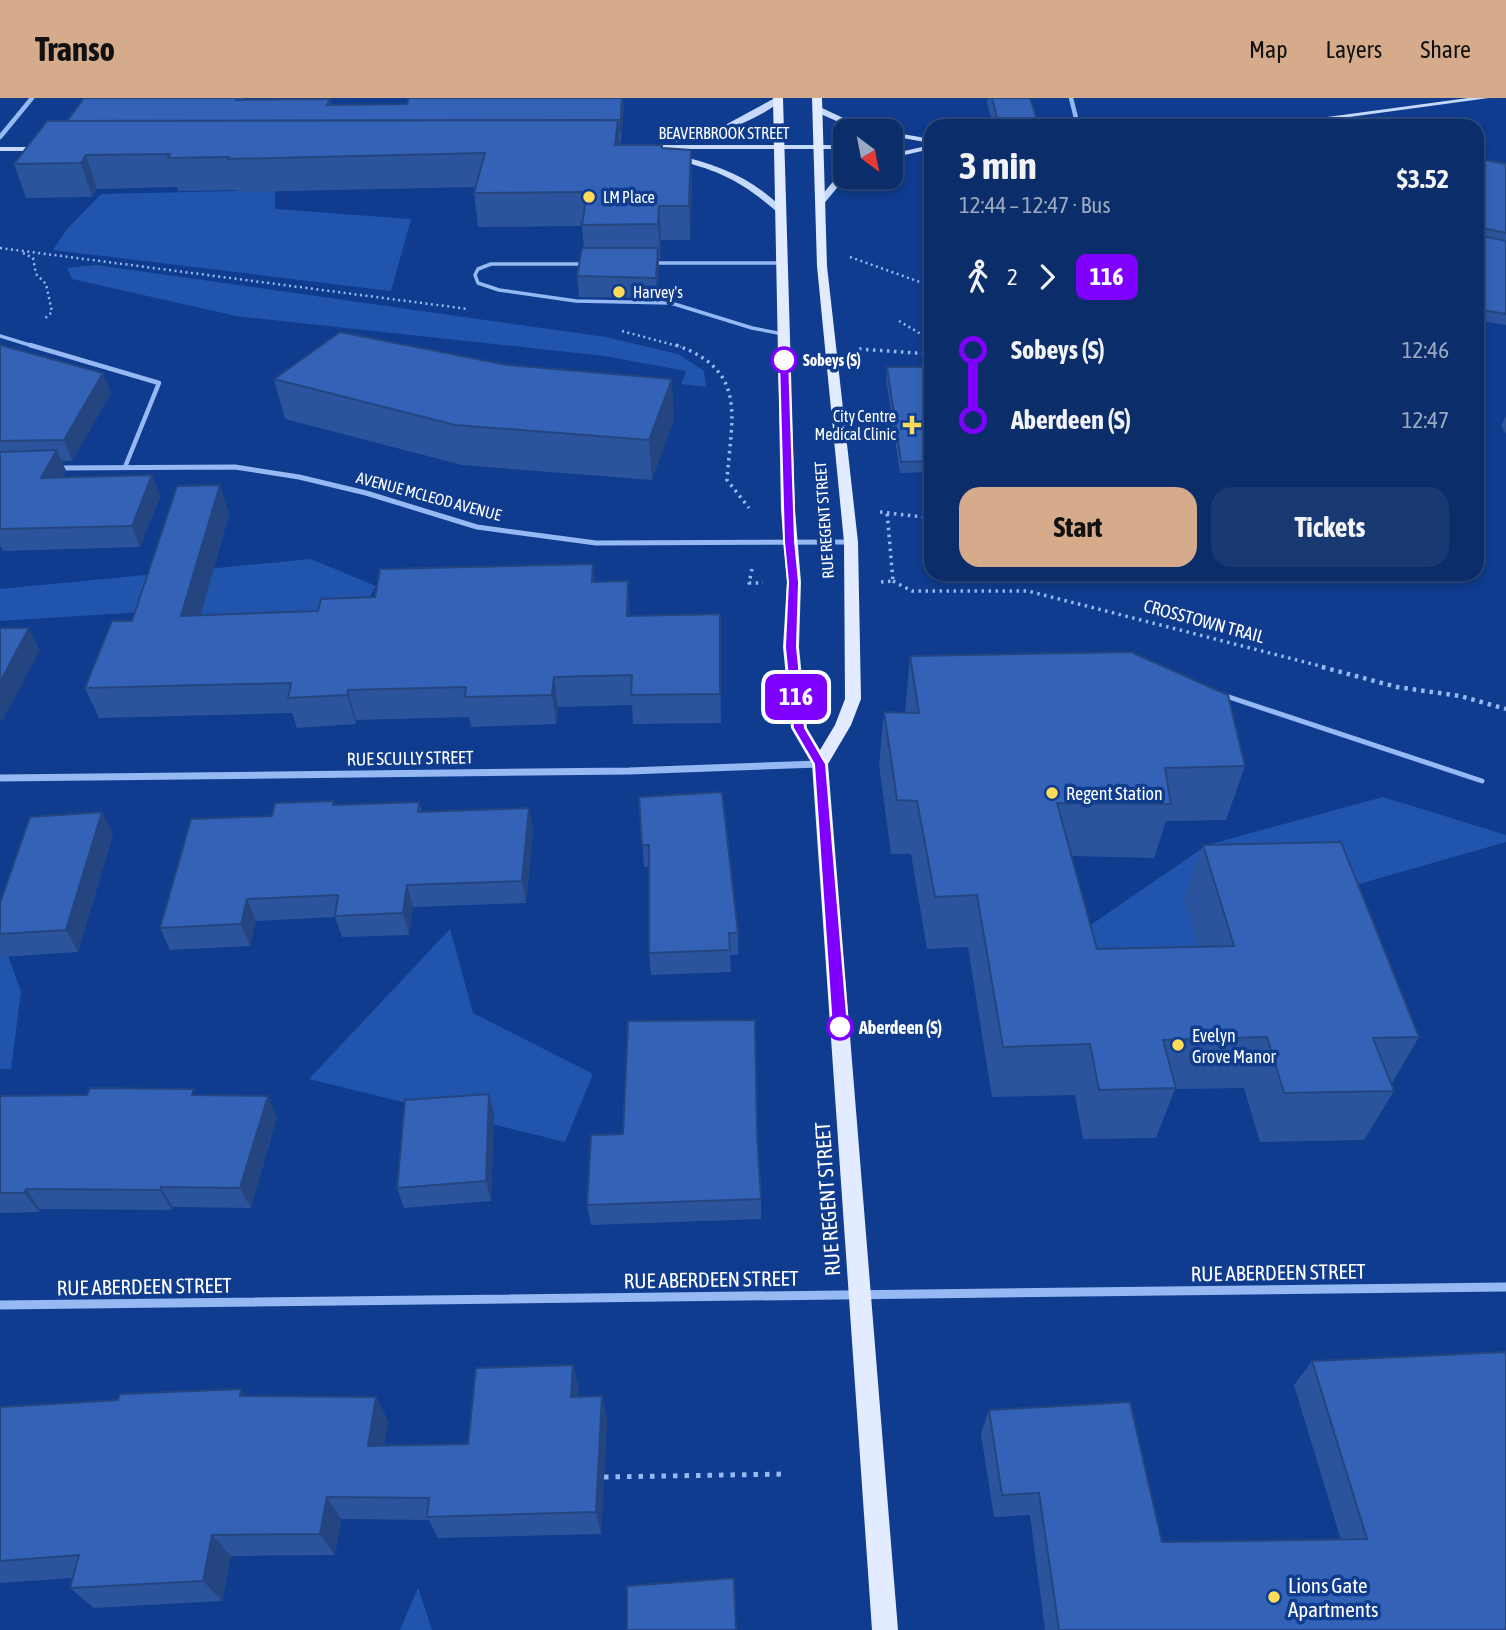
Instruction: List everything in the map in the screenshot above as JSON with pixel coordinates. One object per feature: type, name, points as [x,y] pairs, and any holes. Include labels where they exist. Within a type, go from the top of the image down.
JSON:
[{"type":"main road","name":"RUE REGENT STREET","points":[[817,98],[822,266],[851,541],[853,699],[843,726],[820,764]]},
{"type":"main road","name":"RUE REGENT STREET","points":[[778,99],[789,541],[794,582],[791,647],[799,728],[820,764],[885,1630]]},
{"type":"street","points":[[0,137],[32,98]]},
{"type":"street","points":[[1071,98],[1076,119]]},
{"type":"street","points":[[1340,119],[1485,98]]},
{"type":"street","points":[[640,145],[703,136],[759,113],[778,99]]},
{"type":"street","points":[[819,110],[838,119]]},
{"type":"street","points":[[903,137],[924,142]]},
{"type":"street","points":[[903,145],[924,144]]},
{"type":"street","points":[[903,152],[924,146]]},
{"type":"street","name":"BEAVERBROOK STREET","points":[[779,209],[748,183],[725,169],[629,147],[833,147]]},
{"type":"street","points":[[0,149],[60,148]]},
{"type":"street","points":[[819,204],[833,187]]},
{"type":"street","name":"AVENUE MCLEOD AVENUE","points":[[56,468],[234,467],[299,477],[477,527],[596,543],[851,541]]},
{"type":"street","name":"RUE SCULLY STREET","points":[[0,778],[629,771],[820,764]]},
{"type":"street","name":"RUE ABERDEEN STREET","points":[[0,1305],[1506,1287]]},
{"type":"lane","points":[[646,263],[782,263]]},
{"type":"lane","points":[[594,264],[491,264],[478,270],[475,275],[478,283],[499,290],[576,301],[671,303],[752,328],[783,334]]},
{"type":"lane","points":[[0,336],[159,383],[125,467]]},
{"type":"lane","points":[[1220,694],[1482,780]]},
{"type":"path","points":[[0,248],[480,310]]},
{"type":"path","points":[[15,250],[33,258],[36,274],[46,284],[52,312],[21,343]]},
{"type":"path","points":[[846,256],[882,270],[908,274],[924,282]]},
{"type":"path","points":[[899,321],[924,336]]},
{"type":"path","points":[[612,329],[679,347],[709,361],[721,370],[731,394],[727,480],[754,515]]},
{"type":"path","points":[[858,349],[924,354]]},
{"type":"path","points":[[749,508],[759,509]]},
{"type":"path","points":[[884,582],[892,581],[887,512],[924,518]]},
{"type":"path","points":[[752,577],[749,583],[760,583]]},
{"type":"path","name":"CROSSTOWN TRAIL","points":[[892,581],[912,591],[1028,591],[1152,621],[1397,687],[1460,696],[1506,709]]},
{"type":"path","points":[[604,1477],[788,1474]]},
{"type":"shaded area","points":[[275,190],[275,209],[411,219],[391,291],[53,250],[67,229],[101,194]]},
{"type":"shaded area","points":[[97,265],[606,337],[678,354],[704,371],[706,387],[681,384],[686,371],[604,356],[236,316],[72,279],[67,268]]},
{"type":"shaded area","points":[[311,559],[376,586],[344,639],[298,653],[175,610],[0,621],[0,589]]},
{"type":"shaded area","points":[[1383,797],[1506,835],[1506,842],[1317,896],[1185,898],[1214,998],[977,1003],[1207,845]]},
{"type":"shaded area","points":[[450,929],[473,1013],[593,1074],[565,1142],[309,1079]]},
{"type":"shaded area","points":[[0,933],[21,992],[11,1069],[0,1069]]},
{"type":"shaded area","points":[[418,1588],[432,1630],[400,1630]]},
{"type":"building","points":[[84,98],[330,99],[327,105],[407,104],[409,98],[622,98],[618,129],[618,120],[67,121]]},
{"type":"building","points":[[992,98],[1030,98],[1037,119],[997,119]]},
{"type":"building","points":[[618,120],[615,145],[662,145],[662,148],[691,150],[689,206],[659,206],[658,224],[582,225],[587,192],[474,193],[485,153],[228,159],[229,157],[168,158],[170,154],[86,155],[81,163],[14,164],[47,121]]},
{"type":"building","points":[[1484,159],[1506,164],[1506,233],[1484,228]]},
{"type":"building","points":[[1484,236],[1506,241],[1506,314],[1484,310]]},
{"type":"building","points":[[582,248],[658,248],[656,278],[577,276]]},
{"type":"building","points":[[340,332],[507,365],[672,379],[649,440],[455,425],[274,379]]},
{"type":"building","points":[[0,345],[103,373],[64,440],[0,441]]},
{"type":"building","name":"City Centre Medical Clinic","points":[[887,367],[924,367],[924,461],[901,462]]},
{"type":"building","points":[[57,450],[41,478],[152,475],[132,526],[0,529],[0,452]]},
{"type":"building","points":[[220,485],[181,616],[318,611],[321,599],[375,597],[380,569],[593,564],[592,582],[628,581],[627,616],[720,614],[720,694],[631,695],[632,675],[554,677],[552,695],[465,697],[466,687],[348,690],[347,695],[288,698],[291,683],[85,688],[112,621],[132,621],[177,486]]},
{"type":"building","points":[[0,628],[29,628],[0,682]]},
{"type":"building","points":[[1131,652],[1228,695],[1245,766],[1165,768],[1171,804],[1057,803],[1097,949],[1234,946],[1203,845],[1341,842],[1419,1037],[1373,1038],[1394,1091],[1284,1093],[1267,1037],[1163,1040],[1176,1088],[1099,1090],[1090,1044],[1003,1047],[977,895],[935,897],[917,801],[897,800],[884,712],[919,713],[910,656]]},
{"type":"building","points":[[722,792],[738,933],[729,933],[730,950],[649,953],[649,845],[642,845],[639,797]]},
{"type":"building","points":[[334,801],[333,805],[419,802],[418,812],[529,808],[522,881],[407,885],[403,913],[335,916],[338,895],[247,899],[241,924],[160,928],[191,819],[272,816],[275,803]]},
{"type":"building","points":[[102,812],[66,930],[0,934],[0,903],[30,817]]},
{"type":"building","points":[[755,1020],[761,1199],[587,1205],[591,1135],[623,1134],[628,1021]]},
{"type":"building","points":[[90,1088],[194,1089],[192,1095],[268,1096],[240,1188],[26,1189],[24,1193],[0,1193],[0,1096],[87,1095]]},
{"type":"building","points":[[489,1094],[486,1181],[397,1188],[405,1100]]},
{"type":"building","points":[[1506,1352],[1506,1630],[1059,1630],[1039,1493],[1002,1495],[989,1410],[1130,1402],[1162,1542],[1367,1539],[1312,1361]]},
{"type":"building","points":[[573,1365],[571,1397],[602,1396],[596,1512],[427,1517],[429,1498],[327,1497],[320,1534],[212,1535],[203,1581],[70,1588],[79,1555],[0,1561],[0,1407],[118,1400],[120,1394],[241,1389],[240,1396],[376,1397],[368,1446],[468,1444],[476,1368]]},
{"type":"building","points":[[734,1578],[736,1630],[627,1630],[627,1586]]},
{"type":"bus line","name":"116","points":[[784,360],[789,541],[794,582],[791,647],[799,728],[820,764],[840,1027]]},
{"type":"place","name":"LM Place","points":[[589,197]]},
{"type":"place","name":"Harvey's","points":[[619,292]]},
{"type":"place","name":"Sobeys (S)","points":[[784,360]]},
{"type":"place","name":"City Centre Medical Clinic","points":[[912,425]]},
{"type":"place","name":"Regent Station","points":[[1052,793]]},
{"type":"place","name":"Aberdeen (S)","points":[[840,1027]]},
{"type":"place","name":"Evelyn Grove Manor","points":[[1178,1045]]},
{"type":"place","name":"Lions Gate Apartments","points":[[1274,1597]]}]
